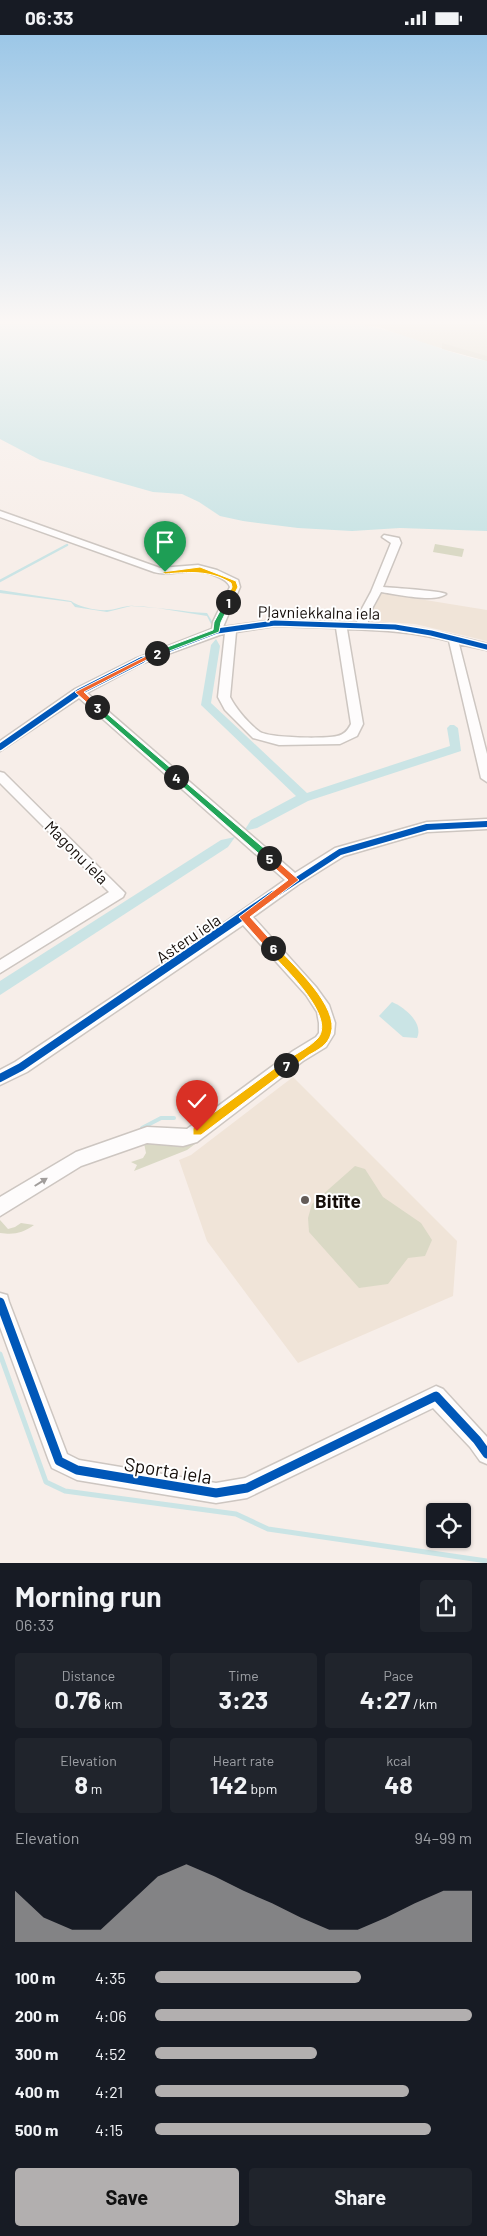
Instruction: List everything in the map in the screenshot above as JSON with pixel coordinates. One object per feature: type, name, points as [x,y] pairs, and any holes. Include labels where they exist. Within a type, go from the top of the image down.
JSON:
[{"type":"street","points":[[0,514],[157,570],[173,573],[188,569],[200,569],[234,582],[235,587],[218,622],[217,631]]},
{"type":"street","points":[[362,626],[363,617],[378,589],[396,543],[396,540],[387,537]]},
{"type":"street","points":[[378,589],[405,593],[441,594]]},
{"type":"street","name":"Pļavniekkalna iela","points":[[0,747],[79,692],[139,661],[217,631],[275,623],[401,628],[487,647]]},
{"type":"street","points":[[232,628],[224,697],[229,707],[257,735],[279,741],[340,740],[353,733],[357,724],[341,625]]},
{"type":"street","points":[[455,639],[454,644],[487,778]]},
{"type":"street","points":[[79,692],[294,880]]},
{"type":"street","name":"Magoņu iela","points":[[0,776],[118,893],[0,967]]},
{"type":"street","name":"Asteru iela","points":[[0,1078],[21,1067],[328,858],[352,847],[427,827],[487,824]]},
{"type":"street","points":[[0,1207],[84,1157],[147,1135],[183,1138],[191,1136],[298,1056],[321,1042],[326,1034],[327,1023],[324,1010],[306,986],[244,917]]},
{"type":"street","name":"Sporta iela","points":[[0,1303],[59,1461],[77,1470],[216,1493],[247,1488],[436,1396],[478,1440],[487,1454]]},
{"type":"shaded area","points":[[382,593],[487,610],[487,641],[415,624],[371,621],[368,619]]},
{"type":"shaded area","name":"Bitīte","points":[[293,1077],[457,1241],[453,1296],[298,1363],[207,1241],[179,1160],[191,1155]]},
{"type":"green space","points":[[435,544],[464,549],[462,557],[433,552]]},
{"type":"green space","points":[[222,1124],[187,1150],[134,1171],[137,1165],[131,1162],[143,1158],[146,1153],[144,1143]]},
{"type":"green space","points":[[355,1166],[365,1169],[383,1197],[421,1223],[432,1240],[425,1256],[408,1258],[388,1284],[359,1288],[309,1232],[308,1218],[312,1204]]},
{"type":"green space","points":[[0,1220],[8,1229],[21,1223],[34,1225],[18,1233],[0,1233]]},
{"type":"water","points":[[0,395],[487,395],[487,531],[400,528],[352,531],[298,528],[243,521],[220,516],[199,502],[182,494],[153,492],[40,460],[0,439]]},
{"type":"water","points":[[0,590],[71,601],[83,607],[99,610],[131,606],[107,612],[75,607],[71,602],[0,593]]},
{"type":"water","points":[[131,606],[153,607],[207,613],[213,623],[211,624],[207,616]]},
{"type":"water","points":[[216,639],[220,646],[211,703],[307,793],[450,746],[447,728],[450,725],[458,728],[461,751],[308,801],[257,828],[244,831],[251,820],[296,796],[201,705],[211,645]]},
{"type":"water","points":[[235,837],[228,847],[0,995],[0,981],[221,840]]},
{"type":"water","points":[[392,1002],[412,1016],[418,1027],[417,1038],[403,1037],[379,1016]]},
{"type":"waterway","points":[[0,581],[67,545]]},
{"type":"waterway","points":[[142,1128],[161,1118],[174,1118]]},
{"type":"waterway","points":[[0,1354],[46,1482],[65,1491],[236,1514],[268,1529],[487,1561]]},
{"type":"cycle path","points":[[0,747],[79,692],[139,661],[217,631],[275,623],[395,627],[431,633],[487,647]]},
{"type":"cycle path","points":[[0,1078],[21,1067],[232,925],[294,880],[340,852],[427,827],[487,824]]},
{"type":"cycle path","points":[[0,1302],[59,1461],[77,1470],[216,1493],[247,1488],[436,1396],[477,1440],[487,1454]]},
{"type":"place","name":"Bitīte","points":[[305,1200]]},
{"type":"route","points":[[165,572],[173,573],[194,568],[234,582],[235,587],[218,622],[217,631],[202,635],[139,661],[79,692],[294,880],[244,917],[310,991],[324,1010],[327,1023],[326,1034],[321,1042],[298,1056],[197,1131]]}]
